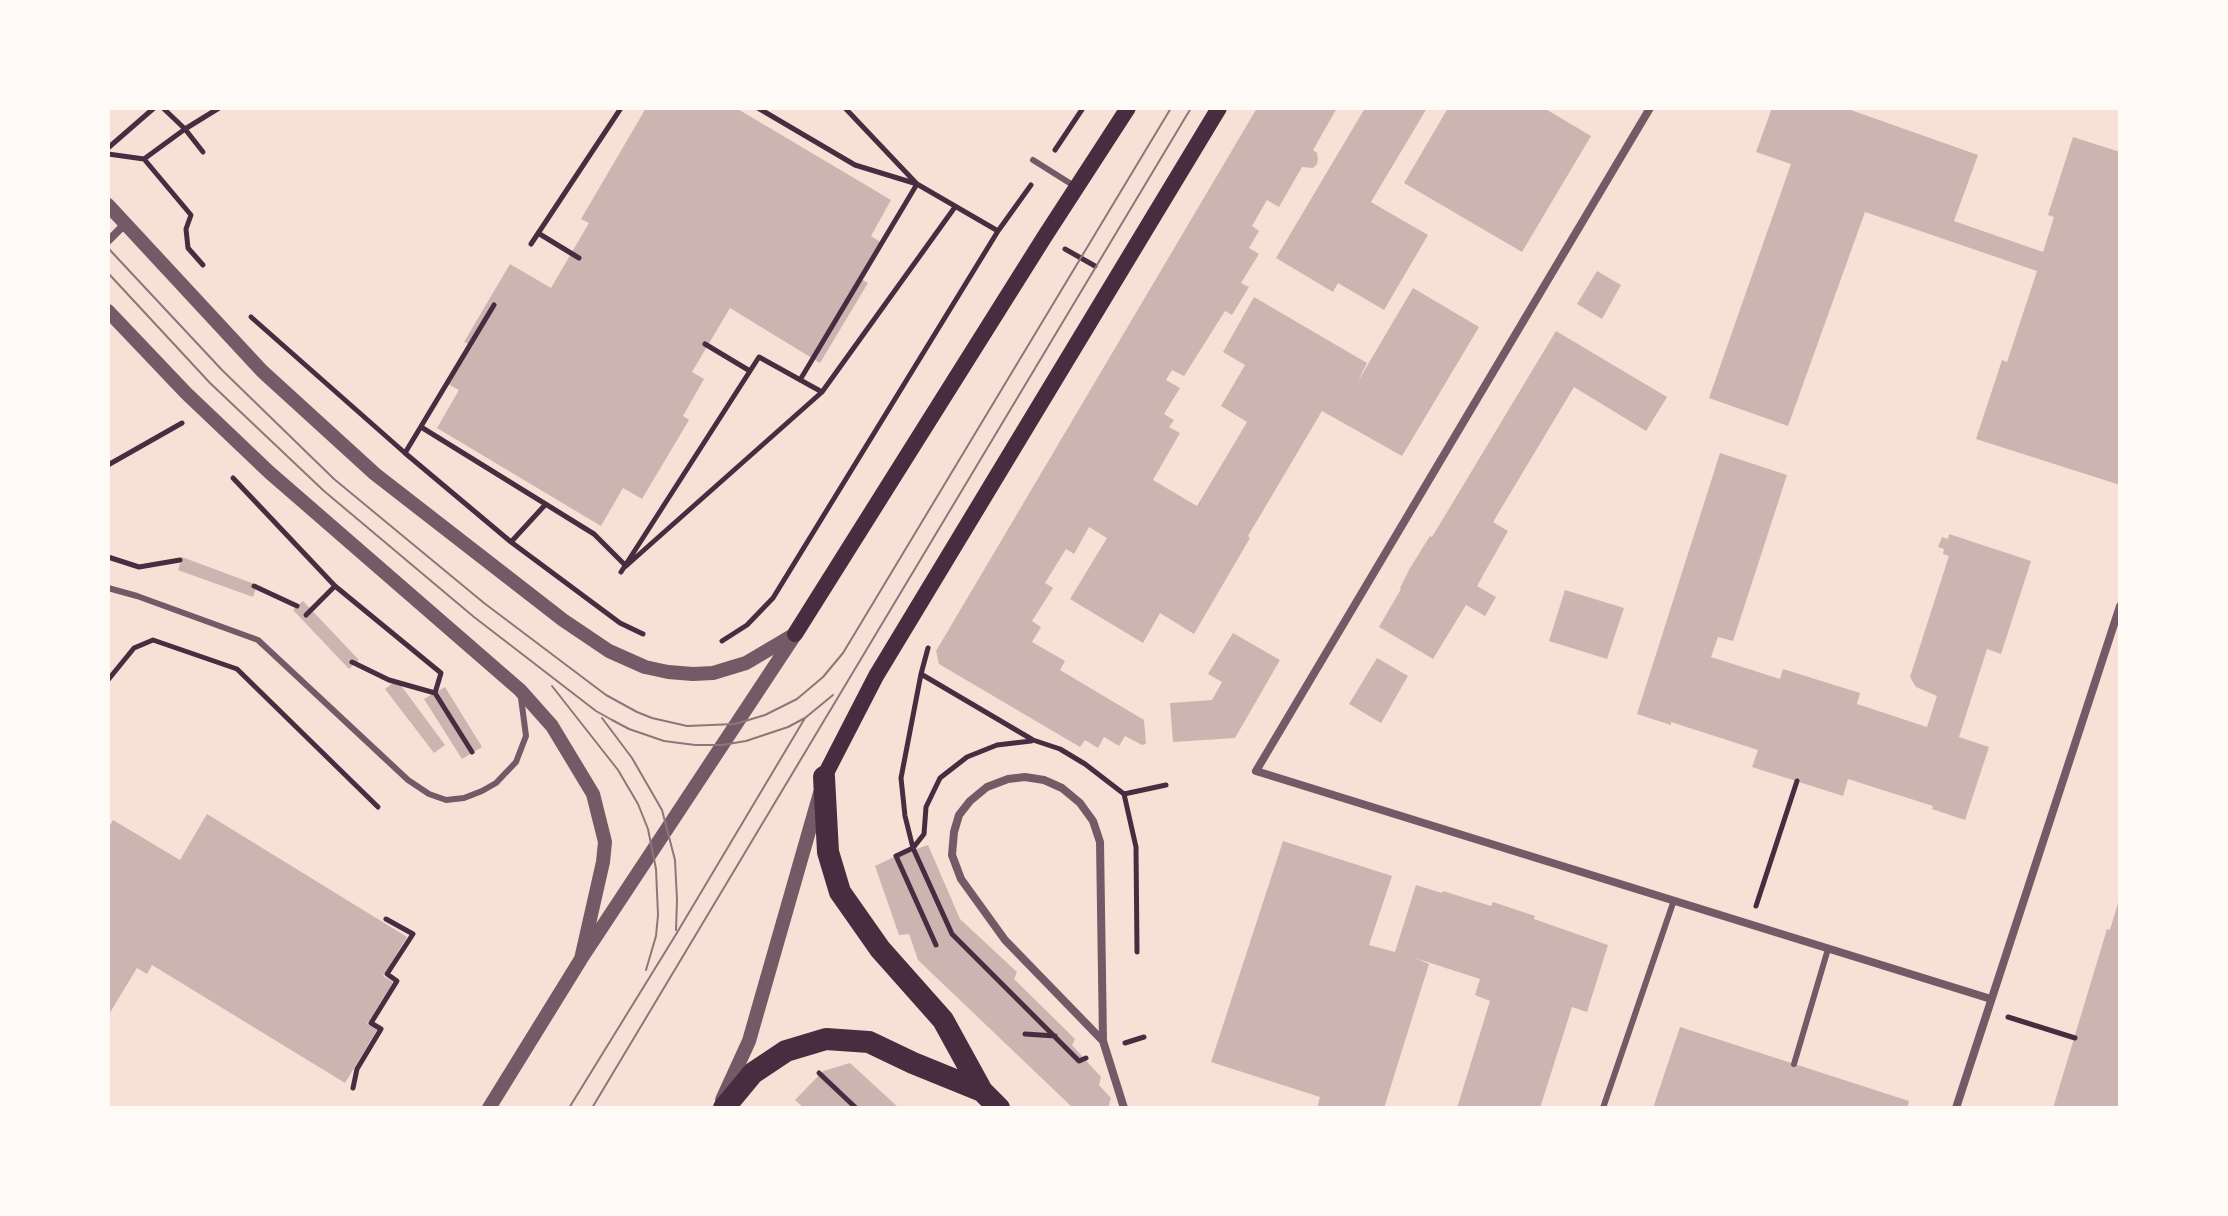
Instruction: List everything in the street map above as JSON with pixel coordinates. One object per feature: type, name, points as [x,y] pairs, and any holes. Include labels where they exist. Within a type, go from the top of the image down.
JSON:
[{"type":"highway","points":[[824,777],[828,852],[840,892],[880,949],[943,1020],[982,1091],[999,1108]]},
{"type":"highway","points":[[721,1108],[746,1068],[826,1039],[869,1042],[982,1091]]},
{"type":"main road","points":[[795,634],[1128,108]]},
{"type":"main road","points":[[824,777],[876,676],[1219,108]]},
{"type":"street","points":[[1650,108],[1256,771],[1991,999]]},
{"type":"street","points":[[108,205],[262,371],[375,474],[563,620],[609,651],[645,667],[668,672],[713,673],[746,663],[795,634]]},
{"type":"street","points":[[108,241],[125,224]]},
{"type":"street","points":[[108,311],[186,393],[269,472],[520,690],[560,738],[593,794],[605,842],[581,959]]},
{"type":"street","points":[[1956,1108],[2120,606]]},
{"type":"street","points":[[489,1108],[581,959],[795,634]]},
{"type":"street","points":[[746,1068],[749,1041],[824,777]]},
{"type":"street","points":[[1103,1041],[1005,940],[961,879],[952,855],[954,832],[964,808],[987,787],[1008,779],[1025,777],[1044,780],[1062,788],[1080,803],[1093,821],[1100,842],[1103,1041],[1124,1108]]},
{"type":"lane","points":[[1033,160],[1076,187]]},
{"type":"lane","points":[[108,588],[258,640],[408,780],[429,794],[446,800],[464,798],[482,791],[496,783],[516,762],[526,736],[520,690]]},
{"type":"lane","points":[[1603,1108],[1674,900]]},
{"type":"lane","points":[[1794,1064],[1828,949]]},
{"type":"path","points":[[108,148],[154,108]]},
{"type":"path","points":[[163,108],[203,152]]},
{"type":"path","points":[[144,159],[219,108]]},
{"type":"path","points":[[531,244],[621,108]]},
{"type":"path","points":[[714,643],[725,640],[747,625],[773,598],[998,231],[917,184],[855,165],[758,108]]},
{"type":"path","points":[[845,108],[917,184]]},
{"type":"path","points":[[108,154],[144,159],[191,215],[186,229],[188,248],[206,268]]},
{"type":"path","points":[[800,380],[917,184]]},
{"type":"path","points":[[626,566],[822,392],[955,207]]},
{"type":"path","points":[[1009,216],[1116,278]]},
{"type":"path","points":[[538,233],[579,258]]},
{"type":"path","points":[[405,453],[494,305]]},
{"type":"path","points":[[241,308],[511,542],[620,623],[652,639]]},
{"type":"path","points":[[705,344],[750,371]]},
{"type":"path","points":[[621,572],[759,357],[822,392]]},
{"type":"path","points":[[108,465],[182,423]]},
{"type":"path","points":[[421,427],[594,534],[626,566]]},
{"type":"path","points":[[511,542],[545,505]]},
{"type":"path","points":[[108,557],[139,567],[180,560]]},
{"type":"path","points":[[254,586],[297,606]]},
{"type":"path","points":[[306,615],[335,586],[441,673],[435,693]]},
{"type":"path","points":[[933,639],[925,653],[901,778],[905,816],[913,848],[952,934],[1079,1061],[1084,1059]]},
{"type":"path","points":[[108,680],[134,648],[153,640],[237,669],[378,807]]},
{"type":"path","points":[[352,662],[389,680],[435,693],[472,752]]},
{"type":"path","points":[[921,674],[1033,740],[1060,749],[1124,794],[1136,847],[1137,952]]},
{"type":"path","points":[[1750,924],[1797,781]]},
{"type":"path","points":[[1124,794],[1166,785]]},
{"type":"path","points":[[896,856],[936,945]]},
{"type":"path","points":[[353,1088],[357,1069],[381,1029],[371,1023],[397,981],[387,974],[413,934],[386,919]]},
{"type":"path","points":[[1988,1010],[2075,1038]]},
{"type":"path","points":[[1025,1034],[1056,1036]]},
{"type":"path","points":[[815,1069],[856,1108]]},
{"type":"building","points":[[646,108],[736,108],[891,200],[871,236],[882,243],[861,279],[868,283],[820,363],[730,308],[692,372],[704,379],[683,416],[689,420],[642,499],[623,488],[601,526],[437,428],[459,390],[448,384],[471,345],[464,342],[510,264],[551,288],[589,223],[581,219]]},
{"type":"building","points":[[1257,108],[1337,108],[1313,150],[1317,153],[1317,164],[1313,168],[1302,167],[1279,207],[1267,200],[1252,226],[1259,231],[1249,248],[1259,254],[1241,283],[1249,287],[1232,315],[1225,311],[1184,376],[1172,370],[1166,380],[1180,388],[1164,414],[1174,420],[1169,427],[1180,433],[1153,480],[1197,506],[1247,422],[1221,406],[1245,365],[1223,352],[1254,297],[1367,363],[1357,383],[1413,288],[1479,327],[1402,456],[1322,411],[1194,634],[1160,613],[1143,643],[1070,599],[1107,538],[1089,527],[1074,554],[1066,549],[1045,583],[1053,588],[1032,621],[1041,627],[1032,642],[1065,661],[1060,670],[1144,720],[1146,744],[1125,736],[1119,746],[1104,737],[1098,748],[1085,740],[1080,747],[939,664],[936,651]]},
{"type":"building","points":[[1365,108],[1427,108],[1371,202],[1428,235],[1384,310],[1338,283],[1333,292],[1276,258]]},
{"type":"building","points":[[1448,108],[1544,108],[1591,136],[1522,252],[1404,183]]},
{"type":"building","points":[[1772,108],[1845,108],[1978,155],[1954,221],[2043,252],[2054,217],[2048,215],[2073,137],[2120,152],[2120,485],[1976,439],[2002,360],[2007,362],[2037,271],[1865,212],[1788,426],[1709,398],[1791,164],[1756,152]]},
{"type":"building","points":[[1597,271],[1621,285],[1602,319],[1577,304]]},
{"type":"building","points":[[1556,331],[1667,397],[1646,431],[1574,387],[1493,522],[1508,531],[1477,586],[1496,597],[1485,616],[1466,605],[1433,659],[1379,627],[1410,568],[1432,537]]},
{"type":"building","points":[[1720,453],[1787,475],[1733,641],[1718,637],[1711,657],[1780,679],[1783,669],[1860,693],[1857,704],[1927,727],[1937,696],[1916,687],[1910,677],[1949,556],[1938,547],[1942,537],[1948,539],[1949,534],[2031,561],[2001,654],[1987,649],[1959,737],[1989,747],[1965,820],[1932,809],[1933,806],[1848,779],[1843,796],[1752,767],[1758,750],[1637,714]]},
{"type":"building","points":[[182,557],[257,585],[253,597],[178,570]]},
{"type":"building","points":[[1565,590],[1624,608],[1607,659],[1549,641]]},
{"type":"building","points":[[303,601],[359,660],[349,669],[293,610]]},
{"type":"building","points":[[1233,633],[1280,660],[1235,738],[1173,742],[1170,703],[1212,700],[1222,682],[1208,674]]},
{"type":"building","points":[[1377,658],[1408,676],[1381,723],[1349,704]]},
{"type":"building","points":[[397,680],[445,745],[434,753],[385,689]]},
{"type":"building","points":[[445,687],[482,747],[462,759],[424,699]]},
{"type":"building","points":[[207,814],[407,937],[383,976],[393,982],[367,1024],[377,1030],[345,1083],[152,965],[147,974],[137,968],[108,1016],[108,829],[113,820],[180,860]]},
{"type":"building","points":[[1283,841],[1392,876],[1369,945],[1395,952],[1416,885],[1491,906],[1493,902],[1608,945],[1587,1012],[1572,1007],[1540,1108],[1457,1108],[1490,1001],[1475,995],[1480,979],[1415,958],[1429,964],[1384,1108],[1317,1108],[1320,1097],[1211,1062]]},
{"type":"building","points":[[928,845],[960,919],[1017,972],[1014,979],[1075,1039],[1072,1045],[1101,1077],[1099,1085],[1111,1098],[1108,1108],[1073,1108],[918,960],[909,934],[899,935],[875,866]]},
{"type":"building","points":[[2119,899],[2120,1108],[2053,1108],[2107,929],[2110,930]]},
{"type":"building","points":[[1680,1027],[1909,1101],[1907,1108],[1653,1108]]},
{"type":"building","points":[[850,1063],[899,1108],[804,1108],[795,1100],[823,1071]]},
{"type":"tram line","points":[[108,248],[222,370],[334,479],[484,603],[606,695],[637,712],[687,726],[735,724],[765,715],[797,699],[823,677],[843,653],[1171,108]]},
{"type":"tram line","points":[[592,1108],[1191,108]]},
{"type":"tram line","points":[[108,273],[210,383],[324,491],[474,617],[596,711],[629,729],[664,741],[722,745],[746,741],[788,727],[805,718],[833,695]]},
{"type":"tram line","points":[[552,686],[618,770],[638,804],[648,829],[656,869],[658,915],[656,936],[646,970]]},
{"type":"tram line","points":[[602,718],[632,758],[662,810],[675,860],[676,930]]},
{"type":"tram line","points":[[569,1108],[805,718]]}]
